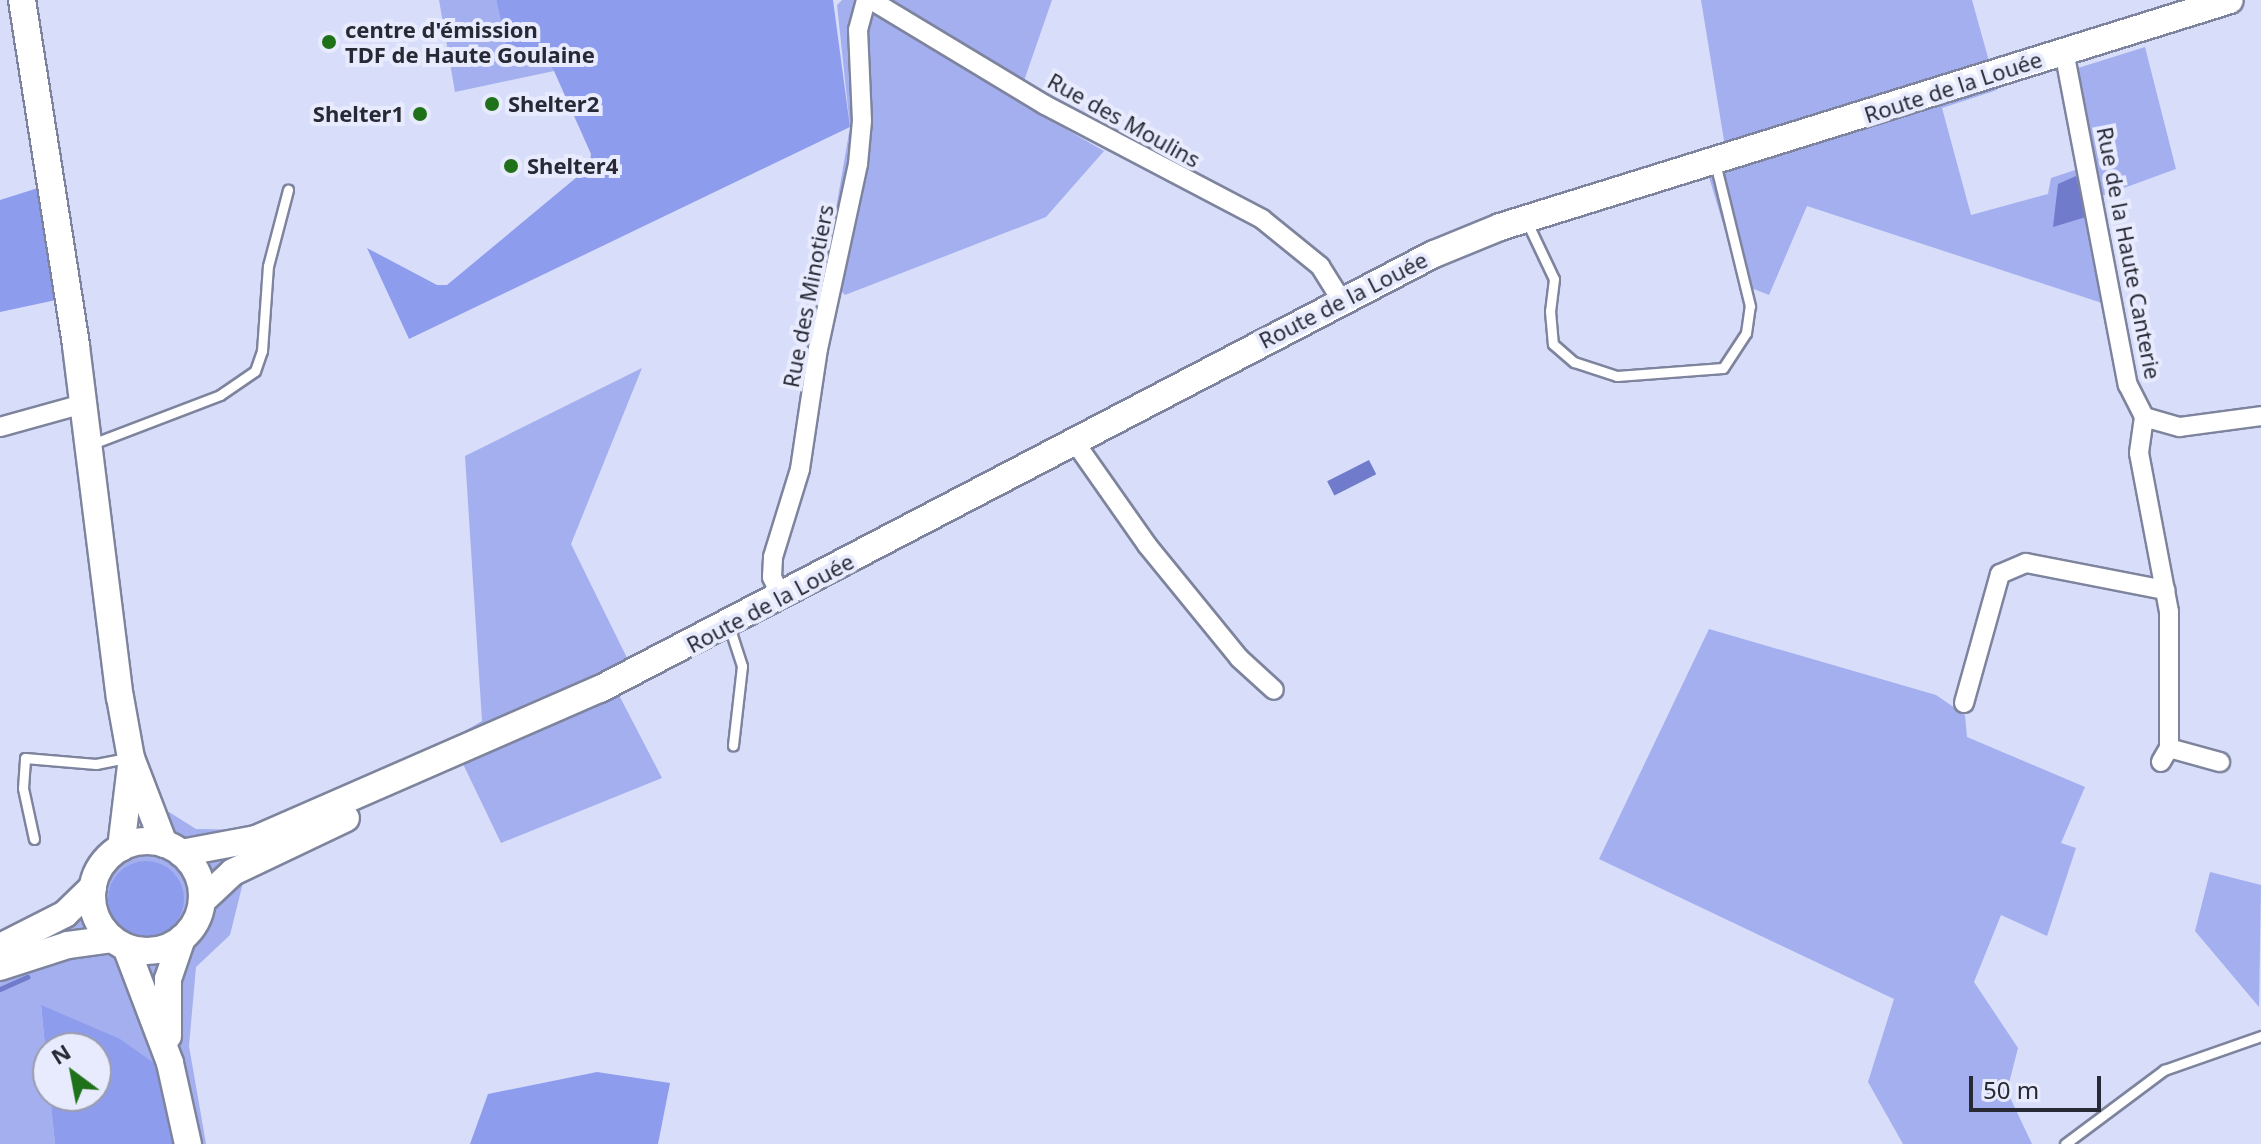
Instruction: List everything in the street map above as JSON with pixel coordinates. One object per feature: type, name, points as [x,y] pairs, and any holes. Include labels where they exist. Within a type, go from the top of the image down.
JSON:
[{"type":"main road","points":[[22,0],[83,404],[131,758],[121,848]]},
{"type":"main road","name":"Route de la Louée","points":[[173,849],[256,839],[510,731],[729,626],[1340,298],[1434,254],[1525,219],[2230,0]]},
{"type":"main road","name":"Route de la Louée","points":[[202,901],[233,872],[396,794],[510,731]]},
{"type":"main road","points":[[131,758],[173,849],[197,875],[202,901],[182,938],[168,979],[170,1063]]},
{"type":"main road","points":[[0,947],[65,914],[93,887],[108,858],[121,848],[173,849]]},
{"type":"main road","points":[[93,887],[95,916],[119,943],[170,1063],[188,1144]]},
{"type":"main road","points":[[0,967],[68,945],[119,943],[156,951],[182,938]]},
{"type":"street","name":"Rue des Moulins","points":[[868,0],[1045,105],[1262,219],[1320,266],[1340,298]]},
{"type":"street","name":"Rue des Minotiers","points":[[782,597],[772,577],[773,557],[800,469],[818,349],[858,164],[862,121],[858,30],[868,0]]},
{"type":"street","name":"Rue de la Haute Canterie","points":[[2064,51],[2128,385],[2144,417]]},
{"type":"street","points":[[0,427],[83,404]]},
{"type":"street","points":[[2220,762],[2165,755],[2165,590],[2139,453],[2144,417],[2180,427],[2261,416]]},
{"type":"street","points":[[1074,441],[1147,545],[1239,658],[1274,690]]},
{"type":"street","points":[[1964,703],[2000,574],[2026,563],[2165,590]]},
{"type":"lane","points":[[1525,219],[1554,279],[1550,311],[1553,344],[1574,362],[1617,376],[1723,368],[1746,333],[1750,306],[1715,162]]},
{"type":"lane","points":[[88,445],[220,395],[255,371],[262,351],[268,266],[288,190]]},
{"type":"lane","points":[[729,626],[742,666],[733,745]]},
{"type":"lane","points":[[34,839],[23,788],[25,758],[96,764],[131,758]]},
{"type":"lane","points":[[2065,1144],[2164,1070],[2261,1036]]},
{"type":"shaded area","points":[[439,0],[496,0],[507,48],[541,51],[554,71],[455,92]]},
{"type":"shaded area","points":[[496,0],[833,0],[850,127],[409,339],[367,248],[437,285],[447,285],[589,167],[591,154],[554,71],[541,51],[507,48]]},
{"type":"shaded area","points":[[842,0],[1052,0],[1017,101],[1104,151],[1046,217],[845,295],[825,273],[850,127],[837,5]]},
{"type":"shaded area","points":[[1701,0],[1972,0],[1997,90],[1942,108],[1971,215],[2048,194],[2051,178],[2096,163],[2078,68],[2145,47],[2176,169],[2088,201],[2105,304],[1807,206],[1769,295],[1741,284],[1709,177],[1729,171]]},
{"type":"shaded area","points":[[2076,176],[2086,217],[2053,227],[2058,184]]},
{"type":"shaded area","points":[[38,188],[56,300],[0,312],[0,200]]},
{"type":"shaded area","points":[[642,368],[571,544],[628,660],[607,672],[662,778],[501,843],[451,739],[482,721],[465,456]]},
{"type":"shaded area","points":[[1369,460],[1376,474],[1334,496],[1327,481]]},
{"type":"shaded area","points":[[1709,629],[1936,695],[1965,715],[1967,737],[2085,787],[2061,843],[2076,848],[2047,936],[2001,915],[1974,982],[2018,1048],[2007,1091],[2032,1144],[1903,1144],[1868,1082],[1894,999],[1599,859]]},
{"type":"shaded area","points":[[169,812],[196,829],[256,830],[230,935],[196,967],[189,1046],[206,1144],[181,1144],[168,1072],[112,1043],[112,1032],[91,1032],[41,1006],[44,1032],[32,1032],[32,1112],[52,1112],[55,1144],[0,1144],[0,941],[69,909],[102,850]]},
{"type":"shaded area","points":[[146,861],[161,864],[173,872],[181,884],[184,899],[181,914],[173,926],[161,934],[146,937],[131,934],[119,926],[111,914],[108,899],[111,884],[119,872],[131,864]]},
{"type":"shaded area","points":[[2210,872],[2261,885],[2259,1007],[2195,931]]},
{"type":"shaded area","points":[[41,1005],[104,1032],[44,1032]]},
{"type":"shaded area","points":[[112,1036],[168,1073],[181,1144],[55,1144],[52,1112],[112,1112]]},
{"type":"shaded area","points":[[597,1072],[670,1083],[658,1144],[470,1144],[488,1094]]},
{"type":"waterway","points":[[0,989],[27,977]]},
{"type":"place","name":"centre d'émission TDF de Haute Goulaine","points":[[329,42]]},
{"type":"place","name":"Shelter2","points":[[492,104]]},
{"type":"place","name":"Shelter1","points":[[420,114]]},
{"type":"place","name":"Shelter4","points":[[511,166]]}]
